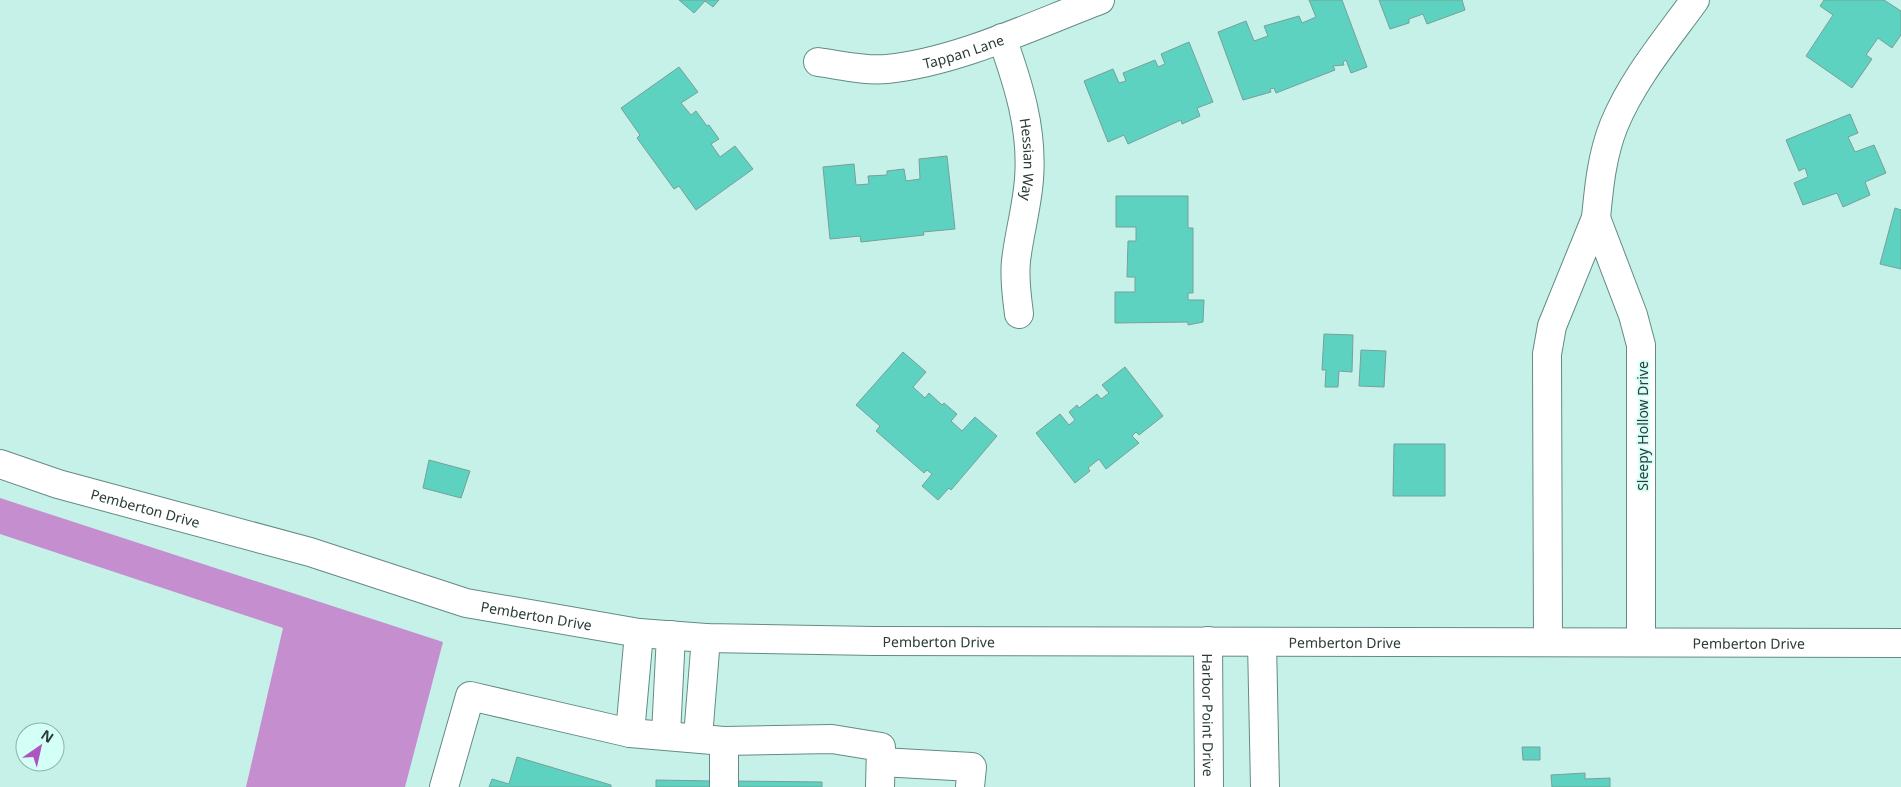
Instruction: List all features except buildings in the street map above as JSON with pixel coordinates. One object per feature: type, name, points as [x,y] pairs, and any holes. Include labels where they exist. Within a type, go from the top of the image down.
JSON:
[{"type":"street","name":"Tappan Lane","points":[[818,62],[885,69],[917,64],[1002,38],[1100,0]]},
{"type":"street","name":"Sleepy Hollow Drive","points":[[1548,641],[1547,354],[1552,326],[1596,218],[1599,180],[1614,125],[1645,70],[1695,0]]},
{"type":"street","name":"Hessian Way","points":[[1002,38],[1025,110],[1028,141],[1029,177],[1016,261],[1019,314]]},
{"type":"street","name":"Sleepy Hollow Drive","points":[[1596,218],[1633,315],[1641,346],[1641,642]]},
{"type":"street","name":"Pemberton Drive","points":[[0,464],[58,484],[310,552],[466,603],[639,633],[706,638],[1262,642],[1901,643]]},
{"type":"street","points":[[630,733],[639,633]]},
{"type":"street","points":[[666,734],[671,635]]},
{"type":"street","points":[[706,638],[711,739],[724,787]]},
{"type":"street","name":"Harbor Point Drive","points":[[1208,641],[1209,787]]},
{"type":"street","points":[[1262,642],[1265,787]]},
{"type":"street","points":[[444,787],[470,696],[630,733],[666,734],[711,739],[832,739],[881,746],[880,775],[972,767],[970,787]]},
{"type":"shaded area","points":[[0,498],[443,642],[405,787],[246,787],[283,628],[0,534]]}]
